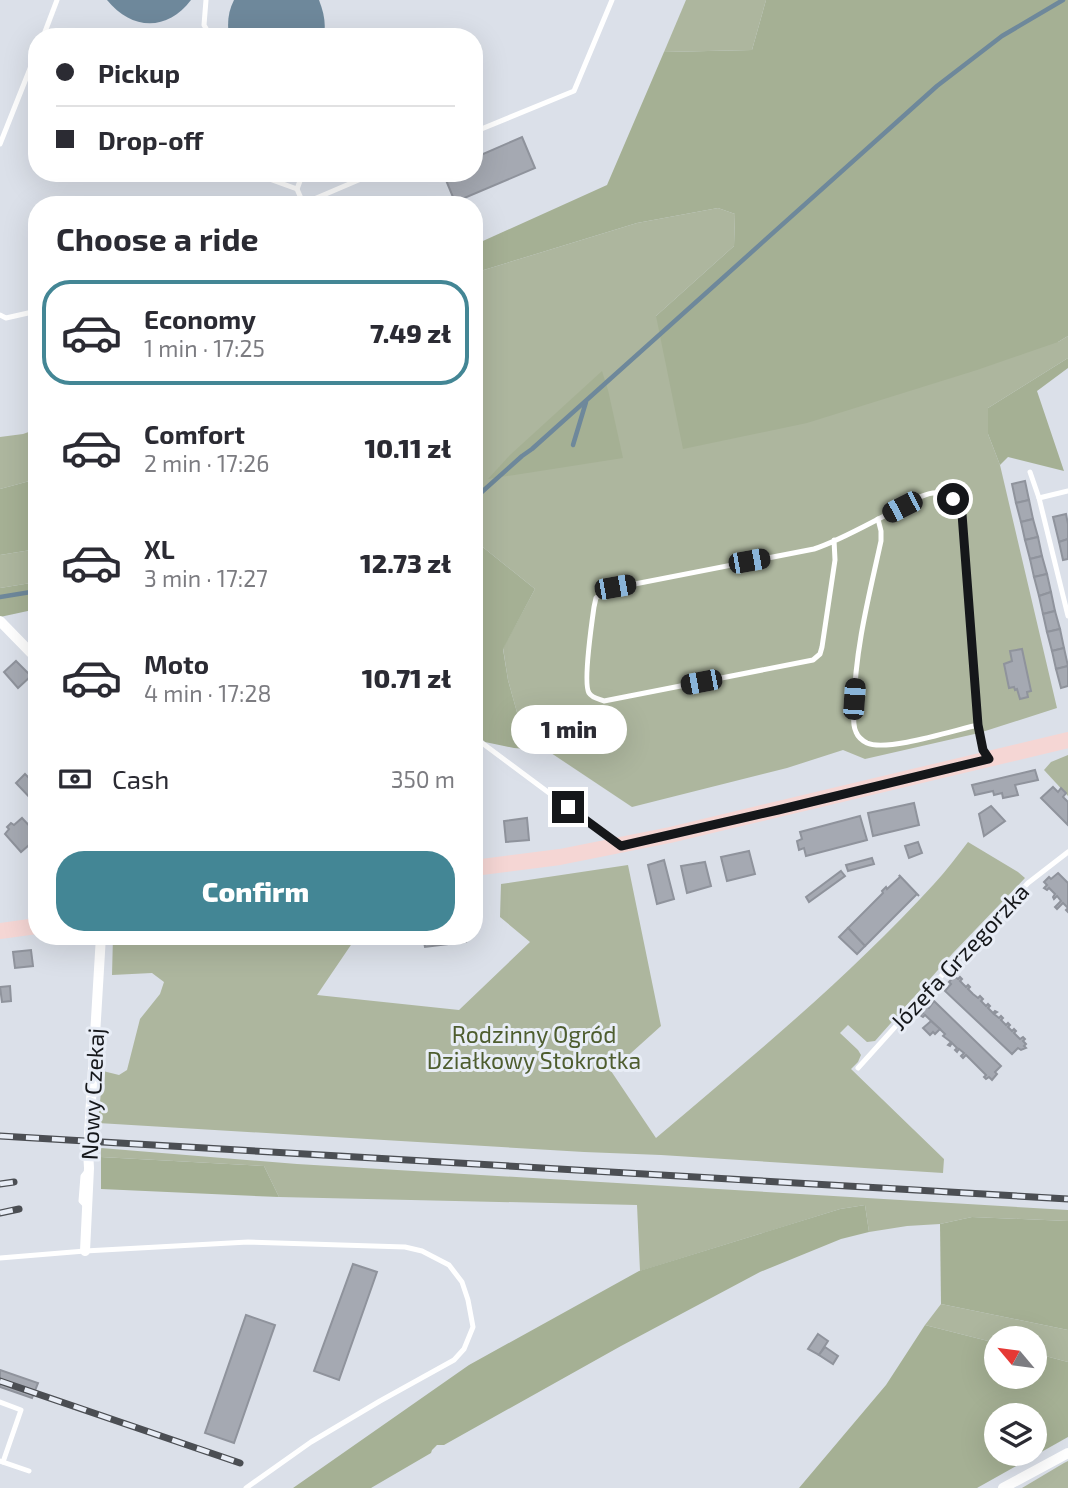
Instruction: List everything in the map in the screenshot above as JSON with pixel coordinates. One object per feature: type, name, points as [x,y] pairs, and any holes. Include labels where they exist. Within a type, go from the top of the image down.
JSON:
[{"type":"street","points":[[0,621],[28,650]]},
{"type":"street","points":[[483,867],[621,846],[1068,740]]},
{"type":"street","points":[[0,930],[28,927]]},
{"type":"street","name":"Nowy Czekaj","points":[[85,1251],[100,945]]},
{"type":"street","points":[[1003,1488],[1068,1453]]},
{"type":"lane","points":[[46,28],[57,0]]},
{"type":"lane","points":[[206,0],[206,28]]},
{"type":"lane","points":[[483,128],[574,90],[612,0]]},
{"type":"lane","points":[[0,144],[28,74]]},
{"type":"lane","points":[[276,182],[297,190]]},
{"type":"lane","points":[[299,196],[297,190],[300,182]]},
{"type":"lane","points":[[320,196],[354,182]]},
{"type":"lane","points":[[0,315],[6,317],[28,313]]},
{"type":"lane","points":[[1030,472],[1068,616]]},
{"type":"lane","points":[[1039,498],[1068,491]]},
{"type":"lane","points":[[834,540],[835,560],[822,648],[813,660],[604,701],[587,691],[593,607],[596,598],[604,590],[814,549],[926,494],[936,492],[948,496],[960,508],[962,514],[978,725],[983,750],[989,759]]},
{"type":"lane","points":[[878,519],[881,541],[856,667],[856,733],[872,744],[890,745],[978,725]]},
{"type":"lane","points":[[483,744],[621,846]]},
{"type":"lane","name":"Józefa Grzegorzka","points":[[858,1068],[1028,883],[1068,852]]},
{"type":"lane","points":[[0,1258],[248,1242],[405,1247],[422,1251],[449,1265],[462,1282],[473,1327],[464,1349],[454,1360],[310,1442],[246,1488]]},
{"type":"lane","points":[[0,1402],[21,1410],[1,1462],[29,1471]]},
{"type":"green space","points":[[686,0],[766,0],[752,50],[664,52]]},
{"type":"green space","points":[[766,0],[1068,0],[1068,336],[1058,342],[977,370],[807,423],[683,449],[656,316],[734,246],[735,214],[718,208],[637,223],[483,270],[483,241],[607,185],[664,52],[752,50]]},
{"type":"green space","points":[[718,208],[735,214],[734,246],[656,316],[1058,342],[1068,336],[1068,358],[988,408],[988,434],[1000,465],[1057,708],[979,733],[865,759],[843,750],[787,768],[632,807],[548,751],[518,716],[503,648],[535,589],[483,547],[483,270],[637,223]]},
{"type":"green space","points":[[1068,358],[1068,368],[1037,391],[1064,471],[1008,457],[1000,465],[988,434],[988,408]]},
{"type":"green space","points":[[602,371],[623,458],[488,479],[510,455]]},
{"type":"green space","points":[[28,432],[28,481],[0,489],[0,437]]},
{"type":"green space","points":[[28,481],[28,550],[0,555],[0,489]]},
{"type":"green space","points":[[483,547],[535,589],[503,649],[518,716],[548,751],[485,742]]},
{"type":"green space","points":[[28,550],[28,583],[0,588],[0,555]]},
{"type":"green space","points":[[28,583],[28,611],[0,617],[0,588]]},
{"type":"green space","points":[[1068,755],[1068,796],[1044,770],[1051,762]]},
{"type":"green space","name":"Rodzinny Ogród Działkowy Stokrotka","points":[[968,842],[1025,878],[953,953],[875,1041],[867,1042],[848,1025],[840,1033],[861,1055],[851,1069],[944,1159],[943,1173],[98,1123],[103,1071],[119,1075],[127,1070],[140,1019],[160,994],[164,982],[152,973],[112,975],[113,945],[351,945],[317,995],[459,1010],[530,942],[500,917],[501,884],[628,865],[661,1026],[611,1071],[656,1138],[800,1015],[869,951],[947,869]]},
{"type":"green space","points":[[101,1148],[297,1164],[1068,1210],[1068,1221],[972,1217],[940,1224],[869,1232],[865,1205],[840,1209],[640,1271],[637,1205],[279,1197],[264,1166],[101,1157]]},
{"type":"green space","points":[[101,1157],[264,1166],[279,1197],[101,1189]]},
{"type":"green space","points":[[865,1205],[869,1232],[841,1239],[760,1272],[444,1445],[437,1445],[431,1453],[371,1488],[293,1488],[469,1365],[639,1271],[840,1209]]},
{"type":"green space","points":[[972,1217],[1068,1221],[1068,1330],[941,1304],[940,1224]]},
{"type":"green space","points":[[941,1304],[1068,1330],[1068,1362],[1047,1356],[1047,1326],[984,1326],[984,1340],[925,1325]]},
{"type":"green space","points":[[925,1325],[984,1340],[984,1390],[1046,1390],[1047,1356],[1068,1362],[1068,1437],[1047,1449],[1047,1403],[984,1403],[984,1466],[1016,1466],[977,1488],[799,1488],[886,1385]]},
{"type":"green space","points":[[1068,1461],[1068,1488],[1022,1488],[1064,1463]]},
{"type":"water","points":[[107,0],[191,0],[171,18],[149,23],[127,17]]},
{"type":"water","points":[[234,0],[319,0],[325,28],[228,28]]},
{"type":"building","points":[[522,137],[535,168],[469,196],[453,196],[447,182],[483,182],[483,154]]},
{"type":"building","points":[[1025,481],[1029,500],[1016,503],[1012,484]]},
{"type":"building","points":[[1029,500],[1033,519],[1021,522],[1016,503]]},
{"type":"building","points":[[1066,514],[1068,539],[1059,542],[1053,517]]},
{"type":"building","points":[[1033,519],[1038,537],[1025,540],[1021,522]]},
{"type":"building","points":[[1038,537],[1042,556],[1030,559],[1025,540]]},
{"type":"building","points":[[1068,539],[1068,559],[1063,560],[1059,542]]},
{"type":"building","points":[[1042,556],[1047,574],[1034,577],[1030,559]]},
{"type":"building","points":[[1047,574],[1051,592],[1039,596],[1034,577]]},
{"type":"building","points":[[1051,592],[1055,611],[1043,614],[1039,596]]},
{"type":"building","points":[[1055,611],[1060,629],[1047,632],[1043,614]]},
{"type":"building","points":[[1060,629],[1064,648],[1052,651],[1047,632]]},
{"type":"building","points":[[1064,648],[1068,666],[1056,669],[1052,651]]},
{"type":"building","points":[[1022,649],[1031,691],[1027,692],[1028,697],[1020,699],[1017,689],[1009,688],[1004,664],[1012,661],[1010,651]]},
{"type":"building","points":[[16,661],[28,673],[28,679],[18,688],[4,672]]},
{"type":"building","points":[[1068,666],[1068,686],[1061,688],[1056,669]]},
{"type":"building","points":[[1035,770],[1038,780],[1015,785],[1018,795],[1003,798],[1002,793],[994,795],[993,791],[975,795],[972,785]]},
{"type":"building","points":[[25,774],[28,777],[28,796],[16,783]]},
{"type":"building","points":[[1053,787],[1058,792],[1061,788],[1066,793],[1063,797],[1068,802],[1068,825],[1041,798]]},
{"type":"building","points":[[914,803],[919,825],[873,836],[868,813]]},
{"type":"building","points":[[991,806],[1005,821],[984,836],[979,814]]},
{"type":"building","points":[[860,816],[867,840],[806,856],[804,848],[799,850],[797,841],[802,839],[800,832]]},
{"type":"building","points":[[22,818],[28,824],[28,846],[21,852],[5,834],[11,823],[14,825]]},
{"type":"building","points":[[527,818],[529,840],[506,842],[504,821]]},
{"type":"building","points":[[918,842],[922,853],[909,858],[905,846]]},
{"type":"building","points":[[749,851],[755,874],[727,881],[721,857]]},
{"type":"building","points":[[872,858],[874,864],[848,871],[846,865]]},
{"type":"building","points":[[664,860],[674,899],[657,904],[648,865]]},
{"type":"building","points":[[705,862],[711,886],[687,893],[681,866]]},
{"type":"building","points":[[841,871],[845,876],[809,902],[806,897]]},
{"type":"building","points":[[1058,873],[1068,883],[1068,908],[1063,903],[1057,909],[1055,907],[1061,901],[1057,896],[1054,899],[1055,894],[1049,888],[1044,888],[1047,885],[1044,882]]},
{"type":"building","points":[[899,875],[919,896],[917,894],[865,946],[848,928],[886,887],[887,889],[900,877]]},
{"type":"building","points":[[848,928],[865,946],[857,954],[839,937]]},
{"type":"building","points":[[31,950],[33,966],[15,968],[13,952]]},
{"type":"building","points":[[954,976],[958,979],[960,977],[960,981],[966,987],[968,985],[968,989],[978,998],[980,996],[983,999],[981,1001],[990,1006],[988,1008],[993,1013],[997,1012],[994,1014],[999,1018],[1001,1016],[1001,1020],[1010,1025],[1008,1027],[1012,1031],[1016,1031],[1014,1033],[1020,1039],[1025,1039],[1023,1041],[1026,1048],[1018,1048],[1012,1054],[945,991]]},
{"type":"building","points":[[10,986],[11,1001],[2,1002],[0,987]]},
{"type":"building","points":[[934,1001],[1001,1066],[992,1080],[989,1077],[986,1079],[986,1075],[966,1055],[963,1058],[961,1056],[964,1053],[959,1049],[957,1052],[952,1043],[948,1045],[951,1042],[943,1036],[945,1034],[925,1015],[920,1015],[926,1005],[929,1008]]},
{"type":"building","points":[[931,1021],[940,1029],[930,1035],[923,1028]]},
{"type":"building","points":[[353,1264],[377,1272],[339,1380],[314,1371]]},
{"type":"building","points":[[246,1315],[275,1325],[234,1443],[205,1433]]},
{"type":"building","points":[[818,1334],[828,1341],[819,1355],[808,1349]]},
{"type":"building","points":[[825,1347],[838,1356],[833,1364],[819,1355]]},
{"type":"building","points":[[0,1370],[38,1383],[32,1398],[0,1387]]},
{"type":"waterway","points":[[483,491],[937,86],[1002,36],[1063,0]]},
{"type":"waterway","points":[[573,445],[586,402]]},
{"type":"waterway","points":[[0,597],[28,592]]},
{"type":"railway","points":[[0,1136],[1068,1199]]},
{"type":"railway","points":[[0,1184],[14,1182]]},
{"type":"railway","points":[[0,1213],[19,1209]]},
{"type":"railway","points":[[0,1381],[240,1463]]},
{"type":"route","points":[[568,807],[621,846],[989,759],[983,750],[978,725],[962,514],[953,499]]}]
